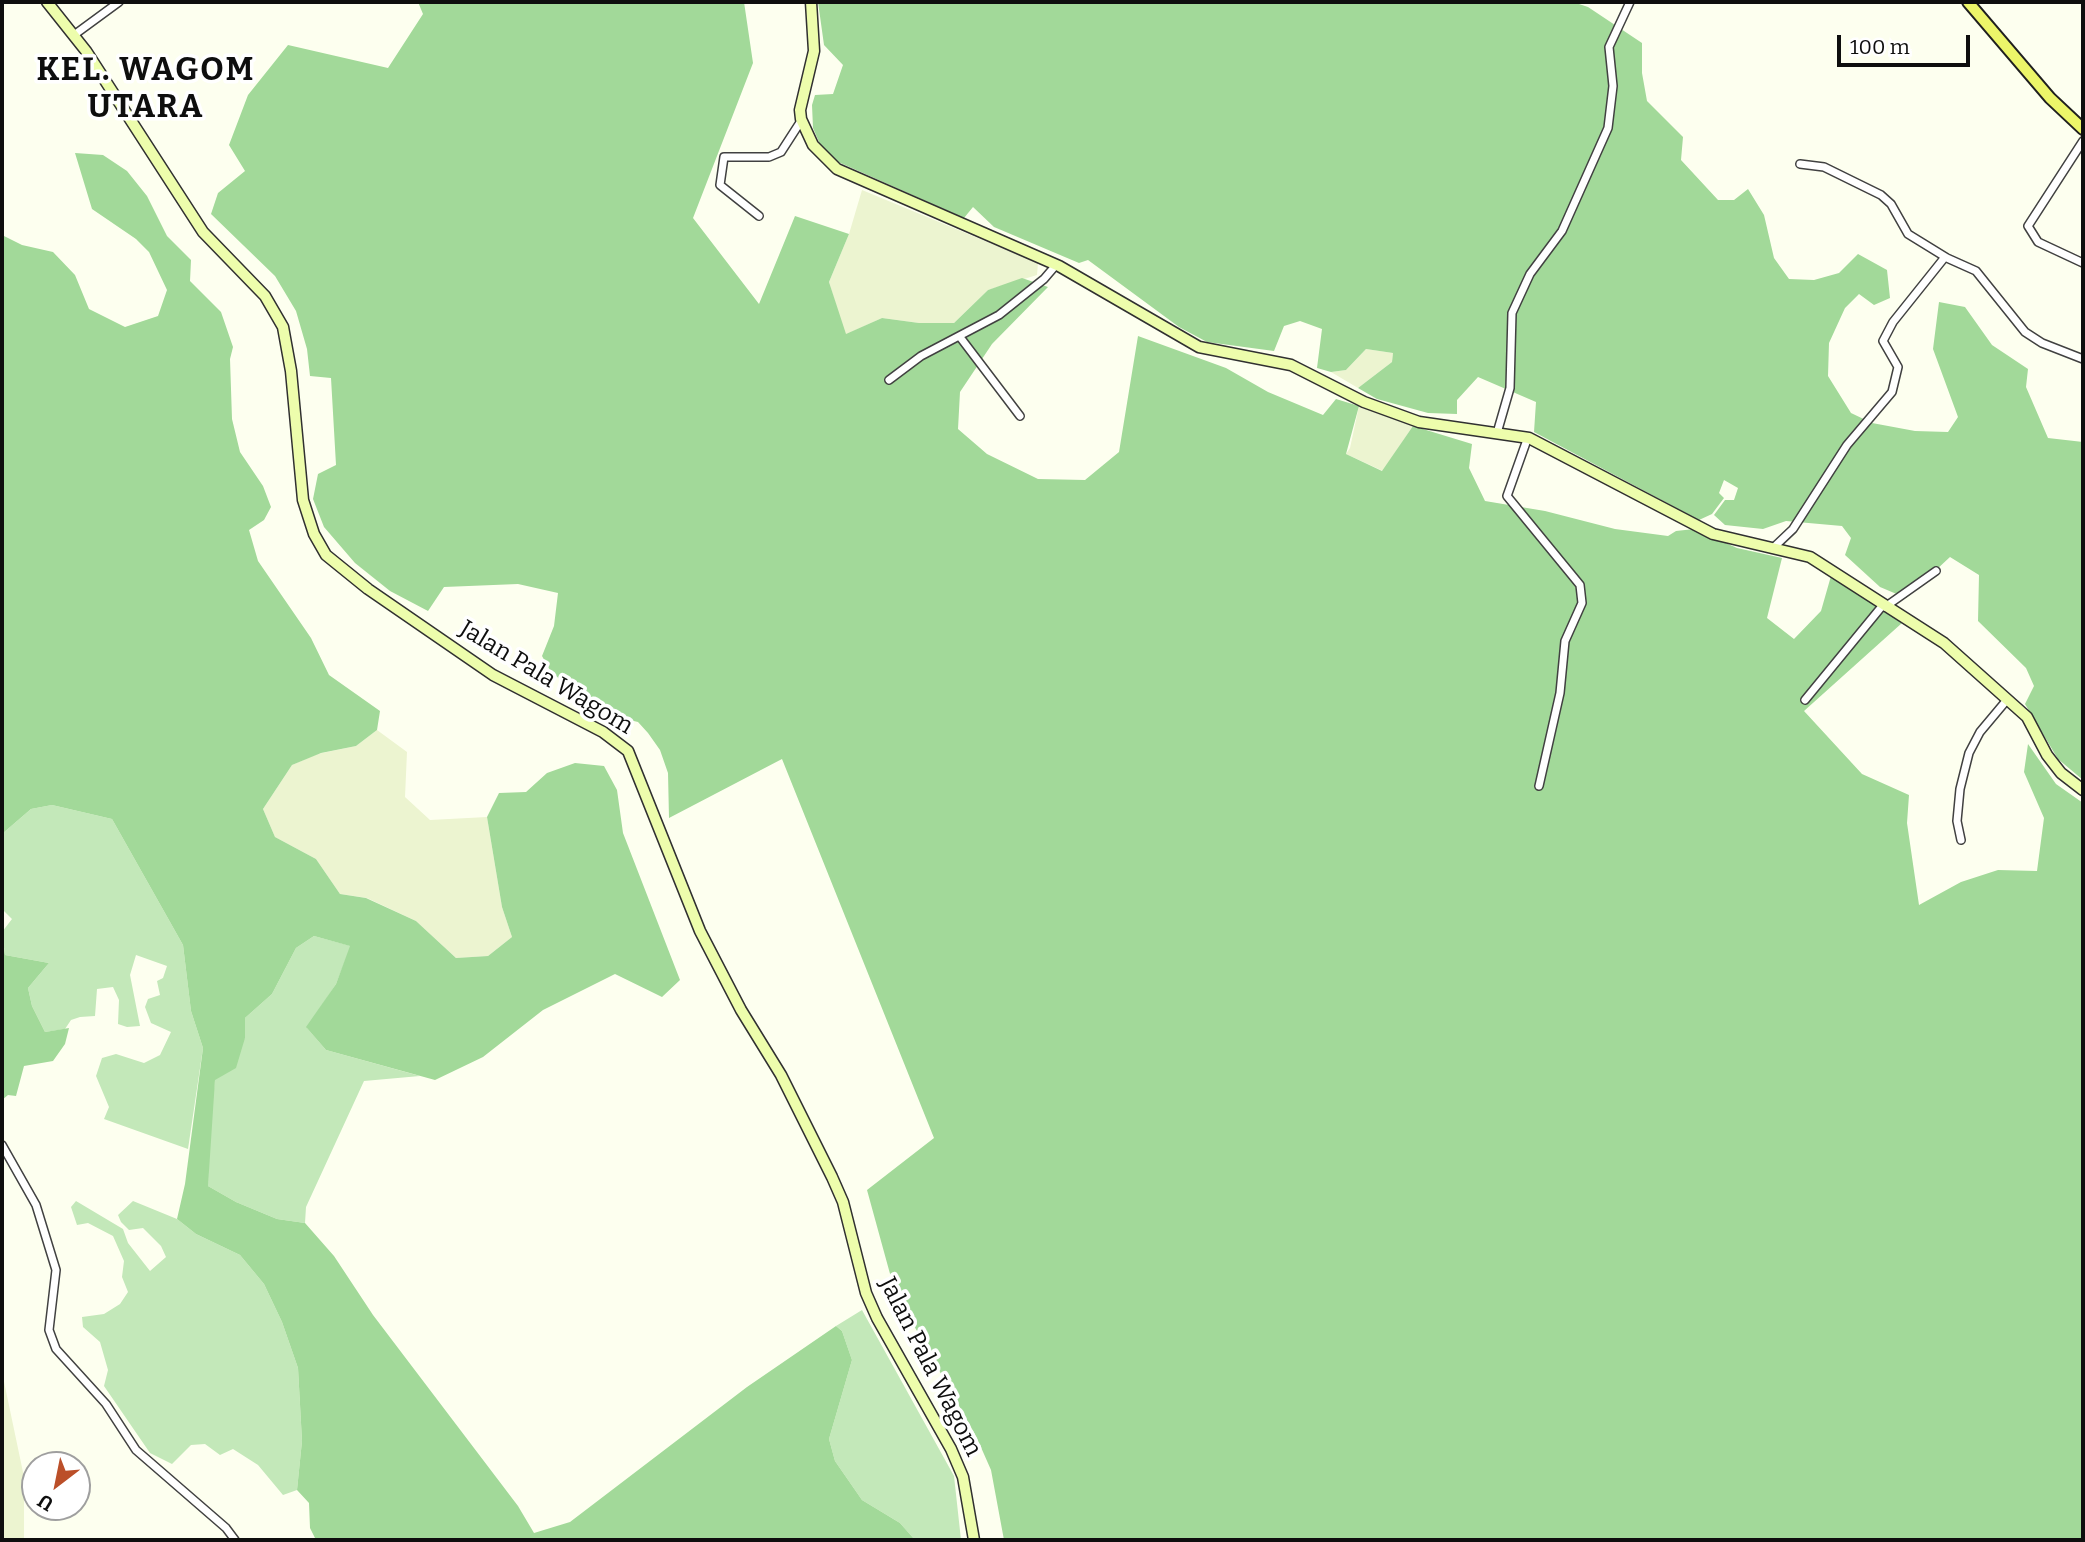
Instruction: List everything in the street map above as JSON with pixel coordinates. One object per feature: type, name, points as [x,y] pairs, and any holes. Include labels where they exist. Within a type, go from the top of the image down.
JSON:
[{"type":"main road","name":"Jalan Pala Wagom","points":[[47,2],[74,35],[203,232],[265,296],[283,327],[291,371],[297,462],[303,499],[314,534],[326,555],[368,589],[493,675],[611,736],[628,751],[700,931],[741,1010],[781,1076],[832,1177],[842,1202],[863,1283],[877,1318],[951,1449],[962,1477],[974,1540]]},
{"type":"main road","points":[[811,2],[814,51],[800,110],[801,121],[813,145],[836,169],[1056,265],[1199,347],[1291,365],[1364,402],[1419,422],[1528,437],[1695,526],[1731,540],[1810,557],[1944,643],[2027,716],[2047,755],[2062,773],[2083,790]]},
{"type":"main road","points":[[1968,2],[2050,98],[2083,129]]},
{"type":"street","points":[[74,35],[118,2]]},
{"type":"street","points":[[1497,433],[1510,388],[1512,313],[1530,274],[1562,231],[1608,128],[1613,86],[1609,47],[1630,2]]},
{"type":"street","points":[[759,216],[720,185],[724,157],[769,158],[781,152],[801,121]]},
{"type":"street","points":[[2083,141],[2028,226],[2038,242],[2083,264]]},
{"type":"street","points":[[1800,164],[1824,167],[1881,195],[1893,207],[1905,230],[1945,257],[1976,271],[2031,337],[2083,359]]},
{"type":"street","points":[[1773,548],[1793,529],[1847,445],[1892,393],[1898,367],[1883,341],[1893,322],[1945,257]]},
{"type":"street","points":[[889,380],[921,356],[999,315],[1044,279],[1056,265]]},
{"type":"street","points":[[960,337],[1020,416]]},
{"type":"street","points":[[1528,437],[1507,496],[1580,585],[1582,603],[1565,641],[1560,693],[1539,786]]},
{"type":"street","points":[[1805,700],[1884,606],[1936,571]]},
{"type":"street","points":[[1961,839],[1957,821],[1959,799],[1969,753],[1980,732],[2007,701]]},
{"type":"street","points":[[2,1145],[36,1205],[56,1270],[49,1330],[56,1349],[106,1404],[136,1450],[226,1528],[235,1540]]},
{"type":"green space","points":[[418,2],[744,2],[753,63],[693,218],[759,304],[795,216],[849,234],[829,282],[846,334],[882,318],[919,323],[954,323],[988,290],[1022,278],[1048,287],[992,344],[960,392],[958,429],[987,454],[1038,479],[1085,480],[1119,452],[1138,336],[1226,368],[1268,392],[1323,415],[1336,399],[1359,406],[1346,454],[1382,471],[1413,426],[1472,444],[1469,468],[1485,501],[1545,511],[1615,529],[1668,536],[1676,531],[1694,529],[1737,548],[1782,558],[1767,618],[1794,639],[1821,611],[1831,576],[1902,623],[1804,711],[1862,774],[1909,795],[1907,823],[1919,905],[1961,882],[1998,870],[2037,871],[2044,818],[2024,772],[2028,744],[2056,784],[2083,803],[2083,1540],[1004,1540],[991,1470],[976,1436],[895,1292],[867,1190],[934,1138],[782,759],[669,818],[668,773],[660,750],[648,733],[638,722],[613,716],[581,696],[551,672],[542,656],[554,626],[558,593],[518,584],[444,587],[428,611],[390,591],[355,563],[324,527],[313,499],[318,474],[336,465],[331,378],[310,376],[307,349],[296,311],[275,276],[211,214],[218,193],[245,171],[229,145],[248,95],[288,45],[388,68],[423,14]]},
{"type":"green space","points":[[818,2],[1573,2],[1588,7],[1642,43],[1642,73],[1647,101],[1683,137],[1681,160],[1718,200],[1734,200],[1748,189],[1764,215],[1774,258],[1789,279],[1814,280],[1839,273],[1858,254],[1887,270],[1890,298],[1874,305],[1859,294],[1845,308],[1829,343],[1828,376],[1851,413],[1872,423],[1915,431],[1948,432],[1958,417],[1933,349],[1939,302],[1965,307],[1992,345],[2028,369],[2026,387],[2048,438],[2083,442],[2083,780],[2058,759],[2025,704],[2034,686],[2026,668],[1978,621],[1979,575],[1950,557],[1906,598],[1880,587],[1845,555],[1851,538],[1842,526],[1786,521],[1763,529],[1725,525],[1714,515],[1725,500],[1734,500],[1738,488],[1724,480],[1719,493],[1724,498],[1712,514],[1699,520],[1534,432],[1536,402],[1478,377],[1457,400],[1457,414],[1428,413],[1377,399],[1358,388],[1392,362],[1393,353],[1366,349],[1346,370],[1331,372],[1317,368],[1322,329],[1300,321],[1284,326],[1274,351],[1207,342],[1179,327],[1088,260],[1079,263],[994,227],[973,207],[964,218],[836,161],[822,149],[813,128],[812,105],[815,95],[833,94],[843,65],[824,45]]},
{"type":"green space","points":[[75,153],[103,155],[127,171],[147,196],[167,236],[191,260],[190,281],[221,312],[233,347],[230,359],[232,419],[240,452],[263,486],[271,507],[264,520],[249,530],[258,561],[311,638],[329,675],[380,711],[377,730],[356,746],[321,753],[292,765],[263,809],[275,837],[316,859],[340,894],[366,898],[416,921],[456,958],[488,956],[512,937],[502,907],[487,817],[499,793],[526,792],[547,773],[575,763],[604,766],[617,790],[623,833],[680,980],[662,997],[615,974],[543,1010],[483,1057],[435,1080],[326,1050],[306,1027],[336,984],[350,946],[314,936],[296,948],[272,994],[245,1018],[245,1038],[236,1068],[215,1080],[208,1186],[236,1202],[277,1219],[305,1223],[334,1256],[373,1315],[518,1506],[534,1533],[570,1522],[747,1387],[836,1326],[842,1331],[852,1360],[829,1439],[835,1461],[862,1500],[900,1523],[915,1540],[316,1540],[310,1528],[309,1503],[297,1490],[302,1441],[298,1368],[282,1322],[264,1284],[240,1255],[196,1234],[177,1219],[185,1184],[203,1048],[191,1011],[183,945],[112,819],[52,805],[31,809],[2,834],[2,235],[22,245],[53,252],[75,275],[89,309],[125,327],[158,316],[167,290],[149,252],[136,239],[92,209]]},
{"type":"green space","points":[[862,190],[1038,263],[1037,275],[988,290],[954,323],[919,323],[882,318],[845,335],[829,282],[849,234]]},
{"type":"green space","points":[[1366,349],[1393,353],[1392,362],[1358,388],[1331,372],[1346,370]]},
{"type":"green space","points":[[1359,406],[1413,426],[1383,471],[1346,454],[1350,448]]},
{"type":"green space","points":[[377,730],[407,752],[405,797],[430,820],[487,817],[502,907],[512,937],[488,956],[456,958],[416,921],[367,898],[340,894],[316,859],[275,837],[263,809],[292,765],[317,754],[356,746]]},
{"type":"green space","points":[[52,805],[112,819],[183,945],[191,1011],[203,1048],[188,1149],[104,1119],[109,1107],[96,1076],[102,1058],[116,1054],[144,1063],[160,1055],[171,1032],[151,1023],[145,1007],[148,999],[160,995],[157,981],[163,978],[167,966],[136,955],[130,975],[140,1026],[127,1027],[118,1024],[119,1000],[113,987],[97,989],[95,1016],[80,1017],[71,1020],[65,1029],[45,1032],[32,1006],[28,988],[49,963],[5,955],[2,932],[12,919],[2,909],[2,834],[31,809]]},
{"type":"green space","points":[[2,934],[5,955],[49,963],[28,988],[32,1006],[45,1032],[69,1028],[65,1044],[53,1061],[24,1066],[16,1096],[8,1095],[2,1100],[4,986]]},
{"type":"green space","points":[[314,936],[351,946],[336,984],[307,1028],[326,1050],[420,1076],[364,1081],[306,1207],[305,1223],[277,1219],[236,1202],[208,1186],[209,1135],[215,1079],[245,1038],[245,1018],[272,994],[296,948]]},
{"type":"green space","points":[[76,1201],[123,1229],[128,1243],[150,1271],[166,1257],[161,1246],[143,1228],[129,1230],[121,1222],[118,1215],[133,1201],[177,1219],[196,1234],[240,1255],[264,1284],[282,1322],[298,1368],[302,1441],[297,1490],[283,1495],[258,1465],[233,1449],[220,1455],[205,1444],[191,1445],[172,1464],[150,1453],[104,1386],[108,1370],[100,1342],[83,1327],[82,1317],[104,1314],[120,1304],[128,1292],[122,1277],[124,1261],[113,1236],[88,1223],[77,1225],[71,1207]]},
{"type":"green space","points":[[862,1310],[954,1476],[961,1540],[915,1540],[900,1523],[862,1500],[835,1461],[829,1439],[852,1360],[842,1331],[836,1326]]},
{"type":"green space","points":[[2,1372],[21,1463],[21,1521],[24,1521],[24,1540],[2,1540]]},
{"type":"district","name":"KEL. WAGOM UTARA","points":[[146,90]]}]
